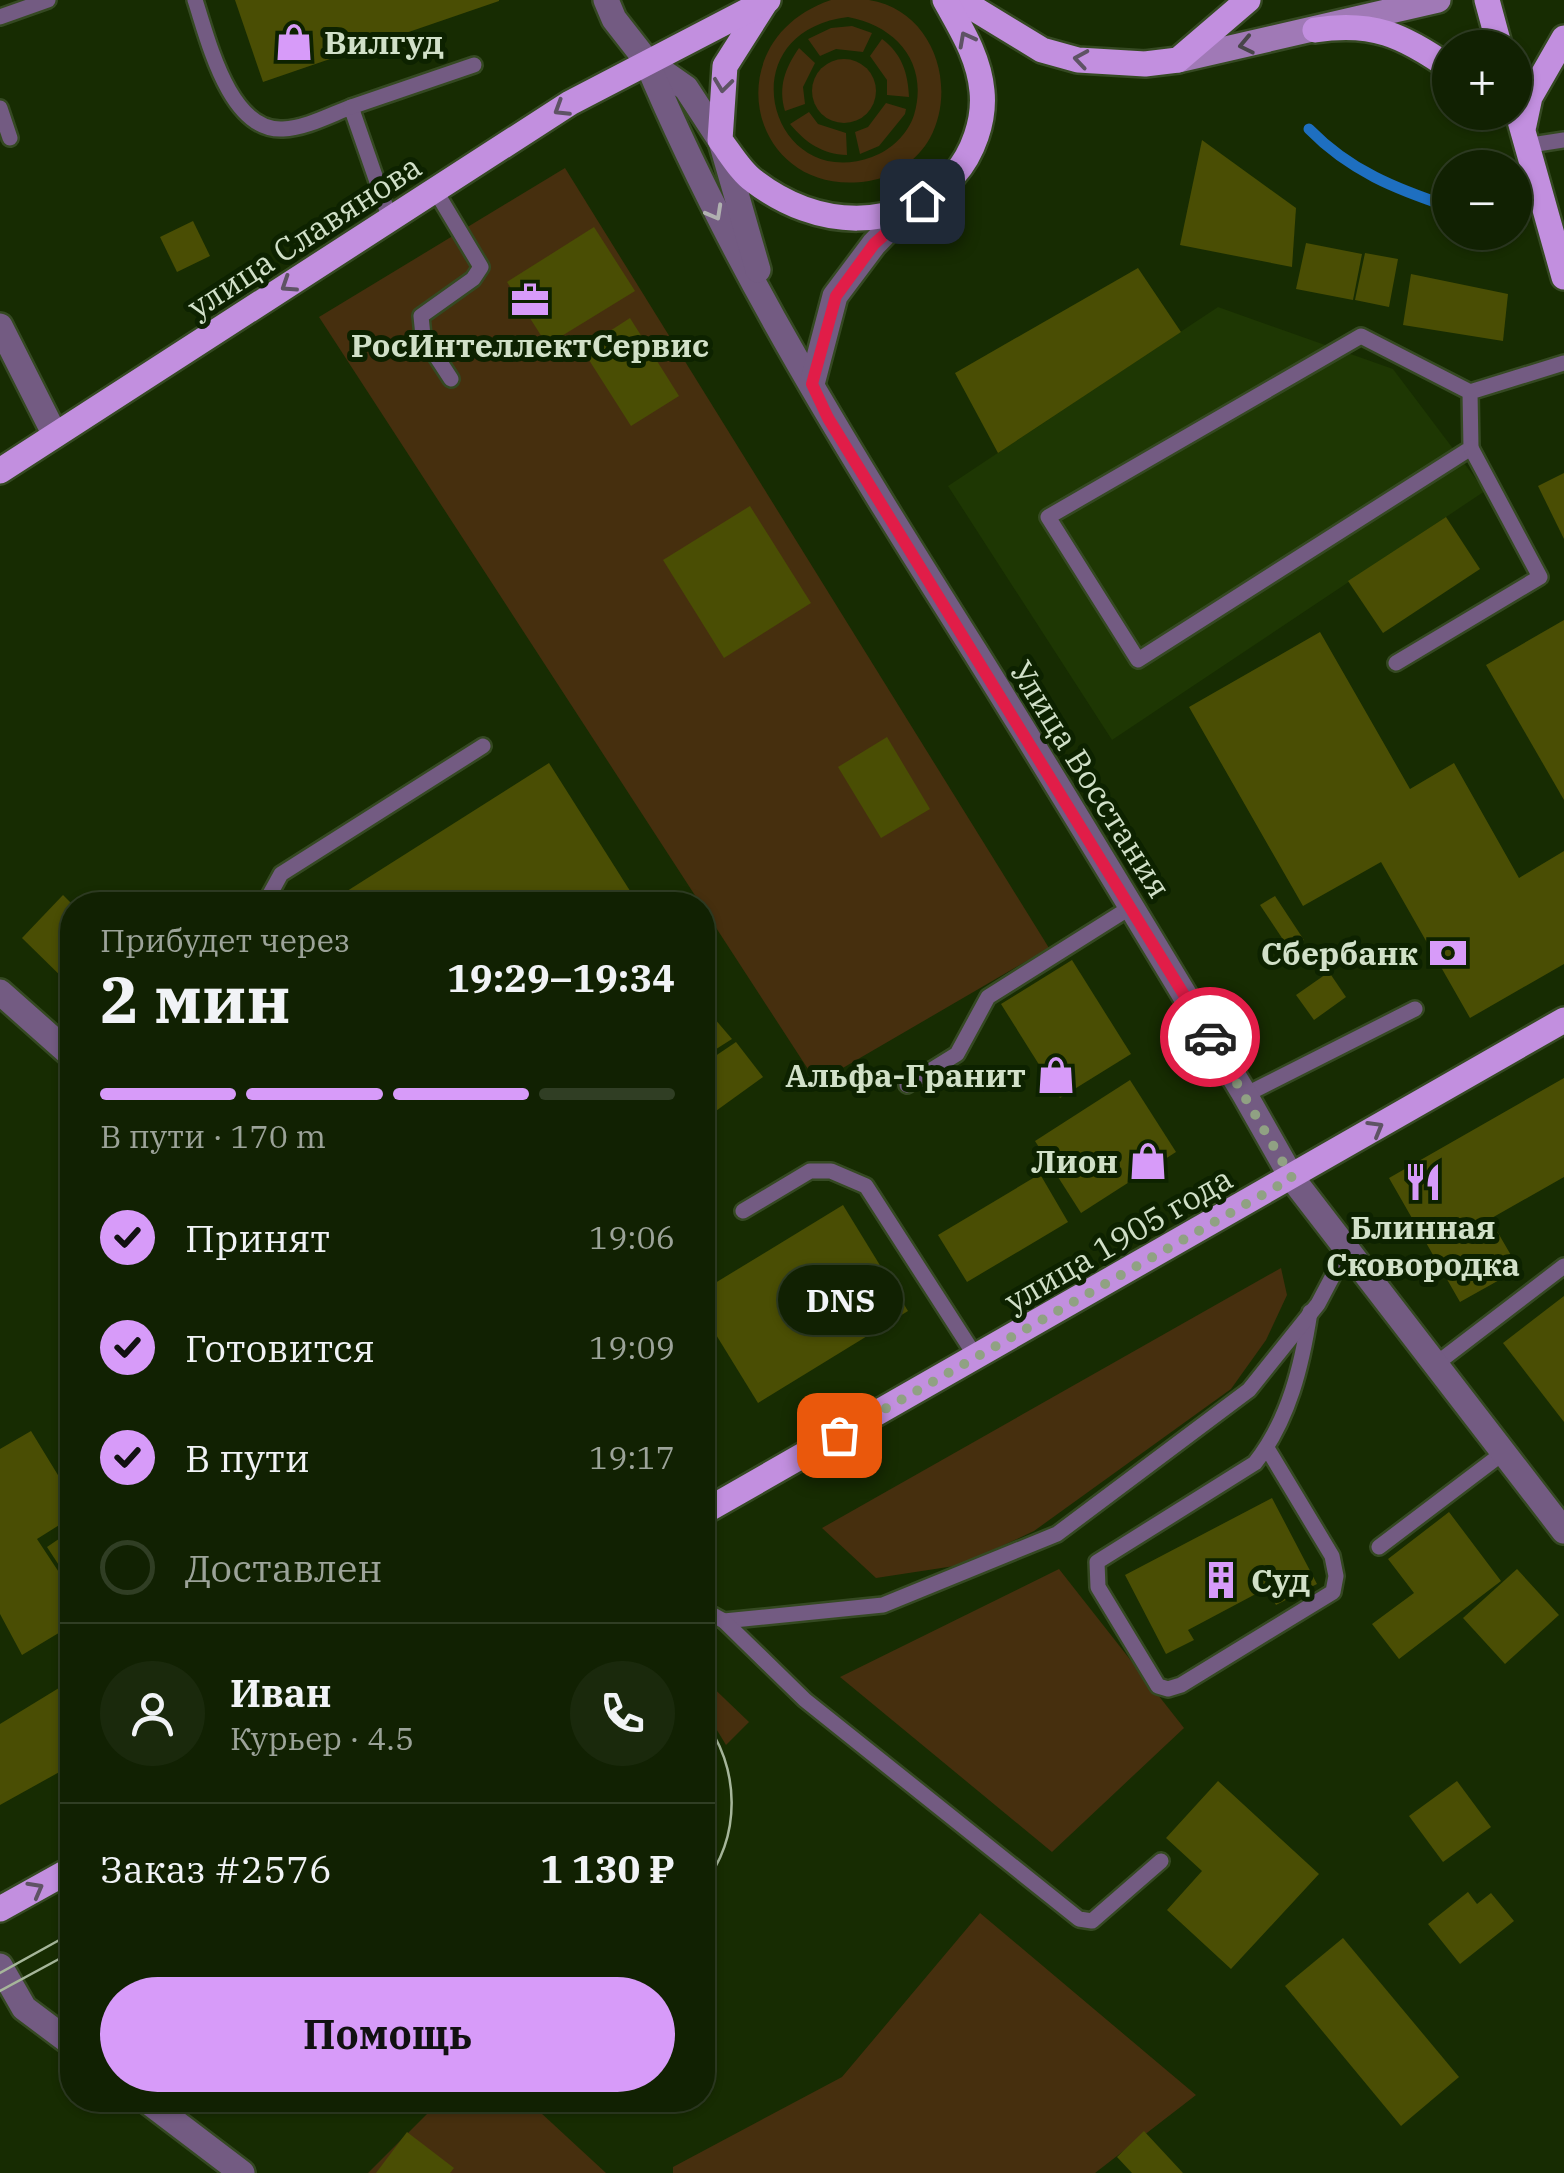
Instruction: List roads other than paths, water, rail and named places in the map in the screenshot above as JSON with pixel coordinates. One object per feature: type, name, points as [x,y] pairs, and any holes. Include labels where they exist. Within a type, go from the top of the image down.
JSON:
[{"type":"main road","name":"улица Славянова","points":[[0,470],[390,218],[646,60],[766,0]]},
{"type":"main road","points":[[766,0],[725,66],[720,140],[753,181],[825,215],[866,220],[905,212],[940,190],[964,163],[978,130],[983,94],[976,58],[944,0]]},
{"type":"main road","points":[[960,0],[1042,50],[1078,60],[1144,64],[1178,60],[1438,0]]},
{"type":"main road","points":[[1178,60],[1248,0]]},
{"type":"main road","points":[[1488,0],[1496,30]]},
{"type":"main road","points":[[1314,30],[1354,24],[1418,45],[1432,55]]},
{"type":"main road","points":[[1523,140],[1530,97],[1564,38]]},
{"type":"main road","points":[[1514,130],[1523,140]]},
{"type":"main road","points":[[1521,130],[1564,277]]},
{"type":"main road","name":"улица 1905 года","points":[[715,1505],[1564,1020]]},
{"type":"main road","points":[[0,1909],[60,1876]]},
{"type":"street","points":[[606,0],[614,20],[646,60],[686,88],[720,140],[770,311]]},
{"type":"street","points":[[646,60],[690,168],[812,384]]},
{"type":"street","points":[[812,384],[836,296],[874,244],[905,212]]},
{"type":"street","points":[[0,326],[55,435]]},
{"type":"street","name":"Улица Восстания","points":[[812,384],[828,418],[1246,1094],[1292,1178]]},
{"type":"street","points":[[0,992],[60,1045]]},
{"type":"street","points":[[1292,1178],[1564,1531]]},
{"type":"street","points":[[0,1966],[24,2008],[60,2035]]},
{"type":"street","points":[[162,2112],[242,2173]]},
{"type":"lane","points":[[0,17],[48,0]]},
{"type":"lane","points":[[195,0],[228,94],[258,120],[282,129],[474,64]]},
{"type":"lane","points":[[351,107],[390,218]]},
{"type":"lane","points":[[0,108],[10,138]]},
{"type":"lane","points":[[1523,140],[1564,140]]},
{"type":"lane","points":[[435,190],[481,266],[480,273],[421,316],[423,336],[451,380]]},
{"type":"lane","points":[[1471,448],[1138,660],[1048,517],[1360,336],[1470,392],[1564,363]]},
{"type":"lane","points":[[1396,663],[1540,577],[1471,448],[1470,392]]},
{"type":"lane","points":[[271,892],[280,874],[483,746]]},
{"type":"lane","points":[[907,1086],[957,1054],[988,996],[1132,906]]},
{"type":"lane","points":[[1246,1094],[1415,1009]]},
{"type":"lane","points":[[743,1211],[810,1171],[831,1171],[866,1186],[976,1357]]},
{"type":"lane","points":[[724,1621],[883,1606],[1057,1534],[1249,1390],[1310,1312],[1347,1249]]},
{"type":"lane","points":[[1436,1364],[1564,1266]]},
{"type":"lane","points":[[1267,1448],[1332,1556],[1336,1576],[1333,1592],[1181,1685],[1168,1689],[1158,1686],[1098,1586],[1097,1562],[1255,1463],[1267,1448],[1302,1363],[1310,1312]]},
{"type":"lane","points":[[1379,1547],[1503,1453]]},
{"type":"lane","points":[[715,1616],[805,1700],[1078,1919],[1092,1920],[1161,1861]]},
{"type":"waterway","points":[[1309,129],[1341,156],[1375,177],[1432,201]]},
{"type":"tram line","points":[[715,1737],[730,1780],[732,1802],[730,1825],[715,1868]]},
{"type":"tram line","points":[[0,1973],[60,1940]]},
{"type":"tram line","points":[[0,1991],[60,1958]]},
{"type":"place","name":"Вилгуд","points":[[294,42]]},
{"type":"place","name":"РосИнтеллектСервис","points":[[530,300]]},
{"type":"place","name":"Сбербанк","points":[[1448,953]]},
{"type":"place","name":"Альфа-Гранит","points":[[1056,1075]]},
{"type":"place","name":"Лион","points":[[1148,1161]]},
{"type":"place","name":"Блинная Сковородка","points":[[1423,1182]]},
{"type":"place","name":"DNS","points":[[839,1435]]},
{"type":"place","name":"Суд","points":[[1221,1580]]}]
